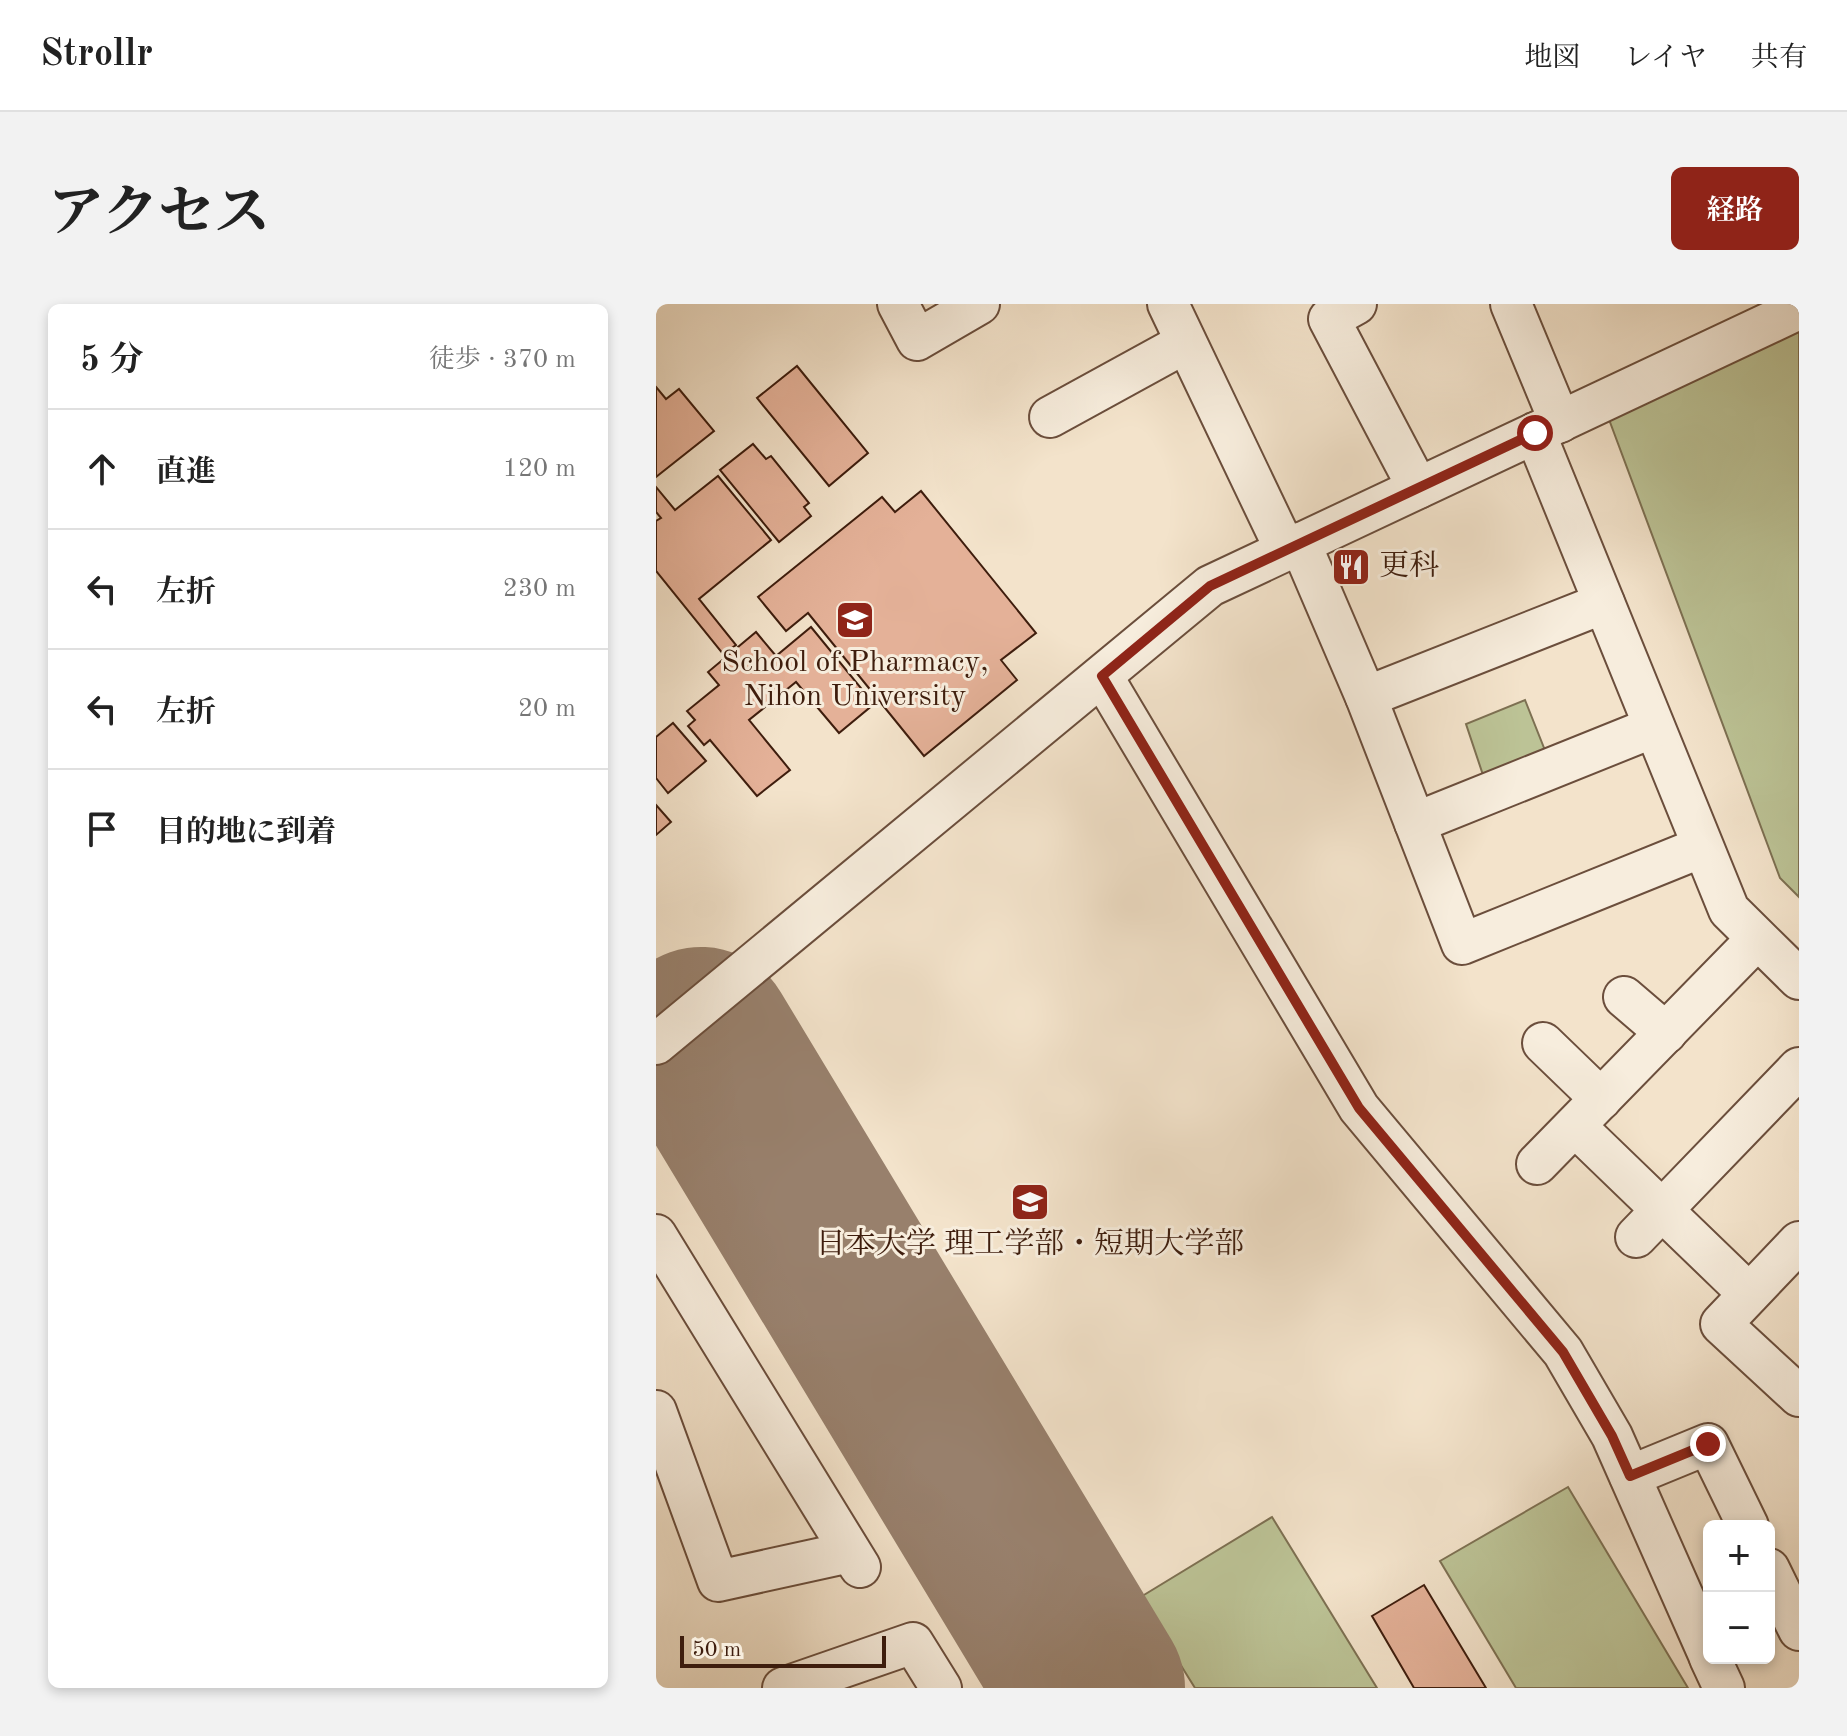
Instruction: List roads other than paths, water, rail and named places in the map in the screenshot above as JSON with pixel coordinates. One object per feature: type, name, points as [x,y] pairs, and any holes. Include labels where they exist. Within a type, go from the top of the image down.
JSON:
[{"type":"street","points":[[898,304],[917,340],[979,304]]},
{"type":"street","points":[[1168,304],[1366,697],[1462,944],[1702,847]]},
{"type":"street","points":[[1356,304],[1329,319],[1418,488]]},
{"type":"street","points":[[1511,304],[1547,428],[1604,603],[1702,847],[1729,910],[1799,979]]},
{"type":"street","points":[[656,1044],[1210,586],[1547,428],[1742,319],[1799,309]]},
{"type":"street","points":[[1050,417],[1185,343]]},
{"type":"street","points":[[1366,697],[1604,603]]},
{"type":"street","points":[[1102,676],[1359,1108],[1563,1352],[1612,1436],[1703,1640]]},
{"type":"street","points":[[1415,823],[1654,727]]},
{"type":"street","points":[[1537,1164],[1757,939]]},
{"type":"street","points":[[1624,997],[1666,1033]]},
{"type":"street","points":[[1543,1043],[1588,1113],[1649,1224],[1749,1294]]},
{"type":"street","points":[[1649,1224],[1799,1068]]},
{"type":"street","points":[[656,1235],[855,1560],[718,1581],[656,1411]]},
{"type":"street","points":[[1799,1242],[1721,1324],[1799,1396]]},
{"type":"street","points":[[1630,1476],[1708,1444],[1745,1520]]},
{"type":"street","points":[[1775,1581],[1799,1630]]},
{"type":"street","points":[[787,1687],[913,1643],[941,1688]]},
{"type":"street","points":[[1714,1664],[1724,1688]]},
{"type":"place","name":"更科","points":[[1351,567]]},
{"type":"place","name":"School of Pharmacy, Nihon University","points":[[855,620]]},
{"type":"place","name":"日本大学 理工学部・短期大学部","points":[[1030,1202]]}]
